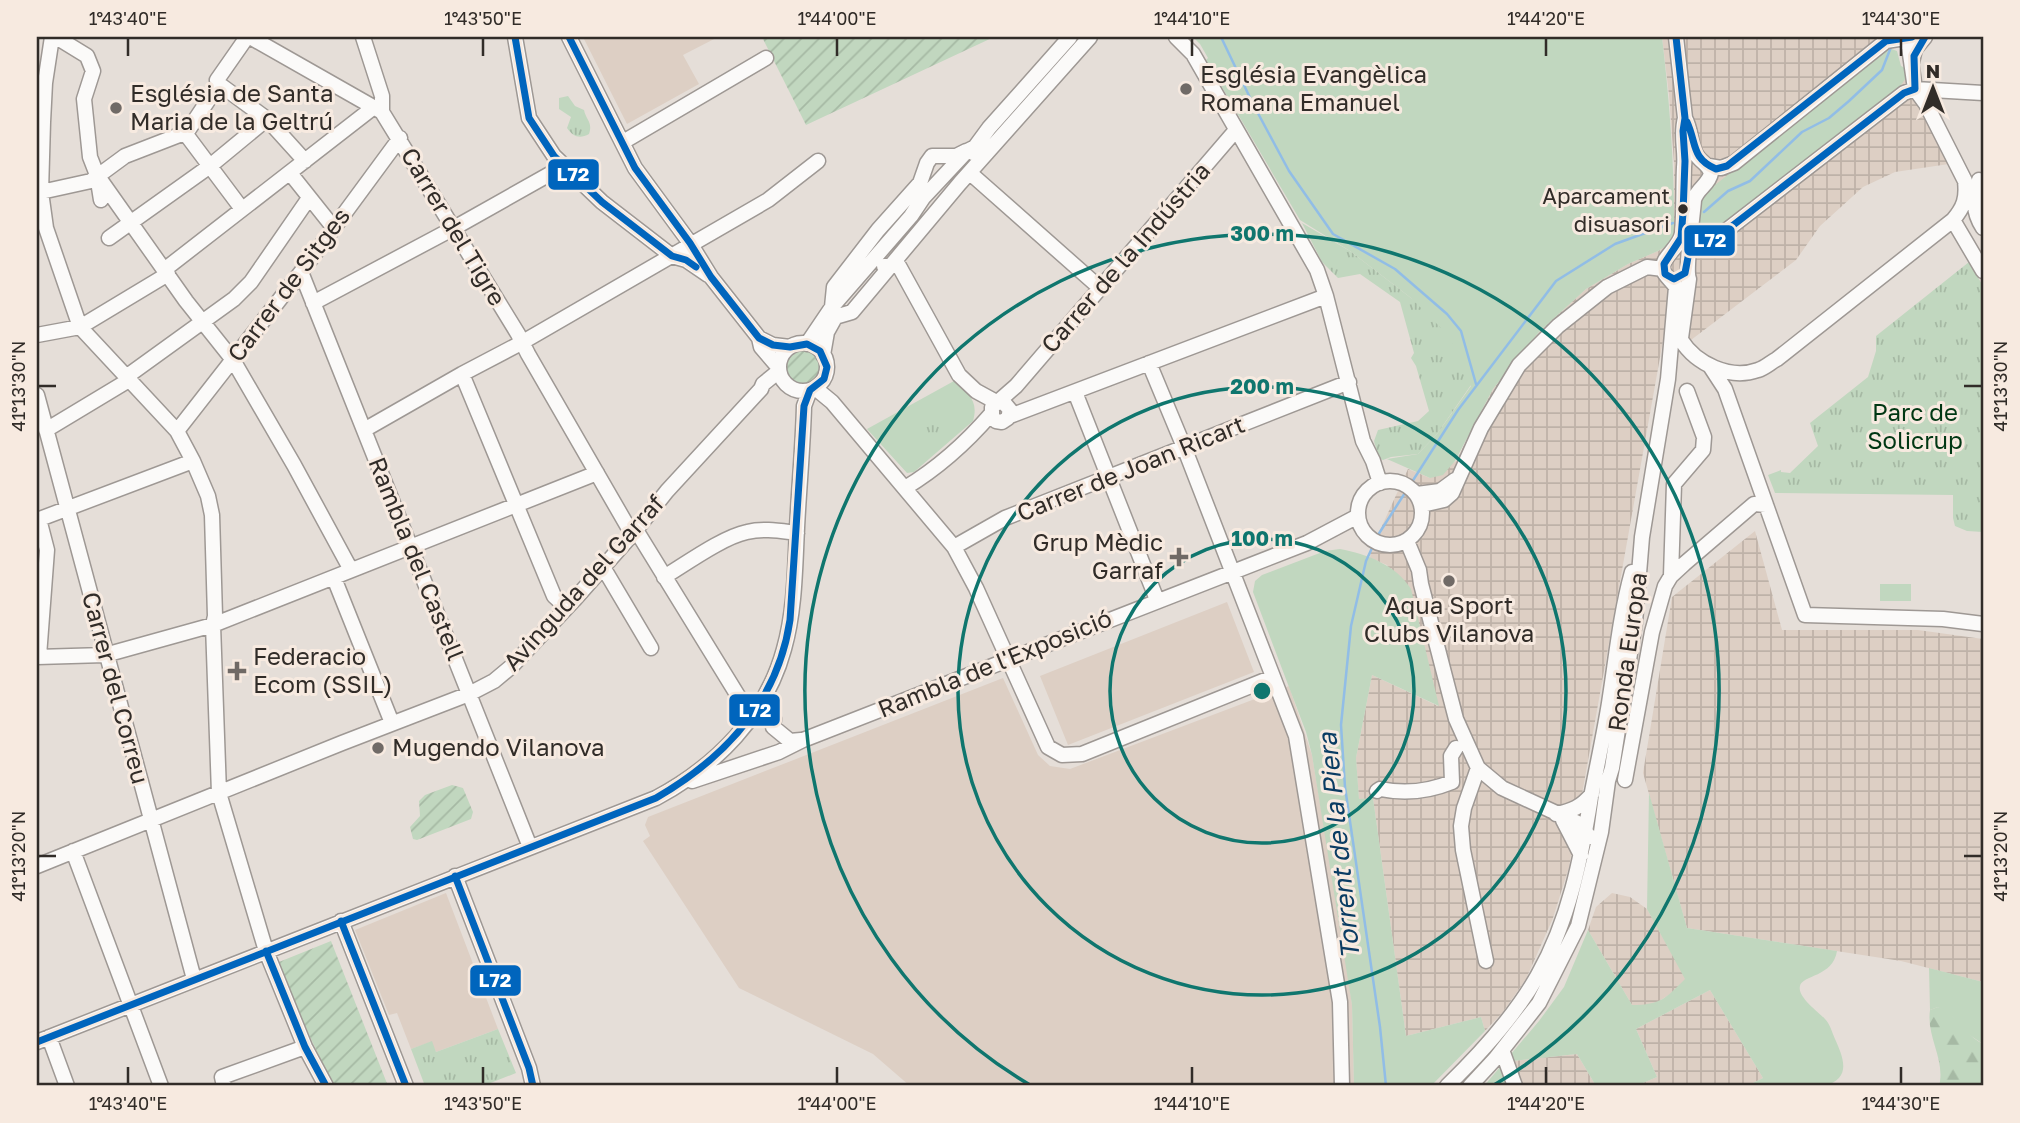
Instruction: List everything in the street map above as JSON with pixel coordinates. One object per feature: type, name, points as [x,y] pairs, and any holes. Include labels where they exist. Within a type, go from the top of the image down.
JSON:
[{"type":"street","points":[[326,1086],[305,1047],[266,951],[219,793],[212,515],[208,496],[177,431],[80,327],[46,228],[41,192],[45,83],[54,37],[88,58],[93,71],[84,99],[90,157],[108,199],[131,223],[186,301],[233,360],[351,570]]},
{"type":"street","points":[[41,192],[91,181],[125,156],[186,133],[248,37],[378,109]]},
{"type":"street","points":[[37,335],[80,327],[166,272],[242,209],[378,109],[382,96],[363,37]]},
{"type":"street","points":[[515,37],[529,118],[554,156],[602,202],[673,256],[686,260],[711,277]]},
{"type":"street","points":[[569,37],[635,168],[691,243],[711,277],[759,338],[773,345],[790,347],[807,344],[823,355]]},
{"type":"street","points":[[807,344],[834,312],[862,271],[911,216],[949,162],[971,149],[1070,37]]},
{"type":"street","points":[[834,312],[852,312],[1090,37]]},
{"type":"street","points":[[1176,37],[1193,54],[1317,270],[1365,448],[1381,483]]},
{"type":"street","name":"Ronda Europa","points":[[1470,1086],[1499,1055],[1539,1003],[1567,951],[1578,926],[1597,846],[1635,622],[1642,537],[1668,379],[1676,287],[1667,265],[1682,233],[1684,172],[1682,129],[1685,118],[1676,37]]},
{"type":"street","points":[[1681,340],[1689,353],[1710,366],[1735,373],[1759,370],[1953,220],[1974,217],[1966,194],[1976,180],[1915,89],[1909,47],[1904,37]]},
{"type":"street","points":[[1702,186],[1691,186],[1684,172],[1692,161],[1721,168],[1734,163],[1886,41],[1912,37]]},
{"type":"street","points":[[1912,63],[1915,49],[1926,37]]},
{"type":"street","points":[[623,142],[766,58]]},
{"type":"street","points":[[218,82],[267,119],[305,161]]},
{"type":"street","points":[[1667,265],[1681,278],[1688,262],[1904,93],[1915,89],[1983,93]]},
{"type":"street","name":"Carrer del Tigre","points":[[378,109],[400,138],[518,334],[597,473],[751,717]]},
{"type":"street","name":"Ronda Europa","points":[[1668,379],[1681,340],[1696,192],[1710,177],[1705,163],[1693,148],[1691,129],[1685,118]]},
{"type":"street","points":[[109,238],[210,166],[267,119]]},
{"type":"street","name":"Carrer de la Indústria","points":[[905,488],[926,475],[1000,411],[1005,394],[1016,386],[1236,130]]},
{"type":"street","points":[[186,133],[242,209]]},
{"type":"street","name":"Carrer de Sitges","points":[[177,431],[301,272],[400,138]]},
{"type":"street","points":[[911,216],[922,212],[949,186],[971,159],[971,149]]},
{"type":"street","points":[[832,402],[823,355],[834,312],[834,287],[878,230],[920,183],[926,163],[932,156],[949,162],[955,172],[950,178],[949,186]]},
{"type":"street","points":[[363,430],[522,343],[768,200],[818,161]]},
{"type":"street","points":[[313,303],[564,166]]},
{"type":"street","points":[[289,173],[332,228]]},
{"type":"street","points":[[970,173],[1100,288]]},
{"type":"street","points":[[46,430],[127,379],[234,299],[251,282],[309,198]]},
{"type":"street","points":[[1953,220],[1983,271]]},
{"type":"street","points":[[1418,497],[1422,522],[1413,536],[1399,544],[1379,543],[1361,525],[1361,499],[1381,483],[1400,482],[1418,497],[1448,498],[1456,488],[1490,411],[1519,365],[1582,305],[1619,279],[1647,267],[1667,265],[1681,254],[1688,262]]},
{"type":"street","points":[[862,271],[890,265],[899,267],[959,375],[1000,411],[1075,393],[1326,296]]},
{"type":"street","name":"Rambla del Castell","points":[[301,272],[530,847]]},
{"type":"street","points":[[759,338],[761,348],[804,406]]},
{"type":"street","points":[[779,369],[782,356],[790,347]]},
{"type":"street","points":[[1149,363],[1296,736],[1340,1002],[1342,1086]]},
{"type":"street","points":[[1710,366],[1726,389],[1805,615],[1943,619],[1983,624]]},
{"type":"street","name":"Avinguda del Garraf","points":[[37,866],[469,694],[494,681],[512,666],[603,567],[667,491],[779,369]]},
{"type":"street","points":[[813,389],[826,373]]},
{"type":"street","points":[[462,374],[554,596],[566,607]]},
{"type":"street","name":"Carrer de Joan Ricart","points":[[954,547],[1005,518],[1349,382]]},
{"type":"street","points":[[761,389],[813,389],[832,402],[954,547],[976,588],[1048,747],[1062,755],[1082,754],[1273,677]]},
{"type":"street","name":"Rambla de l'Exposició","points":[[674,788],[722,751],[743,730],[766,696],[776,673],[787,636],[793,590],[804,406],[813,389]]},
{"type":"street","points":[[1671,576],[1674,484],[1703,450],[1704,438],[1687,391]]},
{"type":"street","points":[[1075,393],[1157,600]]},
{"type":"street","name":"Carrer del Correu","points":[[37,396],[194,979]]},
{"type":"street","points":[[193,461],[38,520],[47,550],[39,656],[105,655],[213,625],[597,473]]},
{"type":"street","points":[[1610,774],[1625,780],[1652,632],[1659,601],[1671,576],[1754,504],[1766,505]]},
{"type":"street","name":"Rambla de l'Exposició","points":[[43,1039],[645,802],[674,788],[779,752],[803,740],[1157,600],[1316,539],[1361,525]]},
{"type":"street","points":[[664,577],[746,532],[766,529],[797,533]]},
{"type":"street","name":"Ronda Europa","points":[[1572,822],[1592,794],[1621,618],[1642,537]]},
{"type":"street","points":[[1399,544],[1421,584],[1456,719],[1478,768],[1502,788],[1572,822],[1597,846]]},
{"type":"street","points":[[603,567],[651,648]]},
{"type":"street","points":[[334,578],[392,723]]},
{"type":"street","points":[[766,696],[774,719],[773,727],[790,741],[803,740]]},
{"type":"street","points":[[1377,791],[1426,790],[1452,782],[1451,756],[1456,748]]},
{"type":"street","name":"Ronda Europa","points":[[1600,757],[1610,774]]},
{"type":"street","points":[[1478,768],[1464,808],[1461,826],[1463,850],[1486,961]]},
{"type":"street","name":"Ronda Europa","points":[[1572,822],[1593,822],[1601,791],[1610,774]]},
{"type":"street","points":[[1581,855],[1571,811],[1583,804],[1592,794]]},
{"type":"street","name":"Ronda Europa","points":[[1447,1086],[1489,1042],[1518,1006],[1537,978],[1558,934],[1581,855],[1572,822]]},
{"type":"street","points":[[73,851],[161,1086]]},
{"type":"street","points":[[455,876],[529,1068],[533,1086]]},
{"type":"street","points":[[341,921],[406,1086]]},
{"type":"street","points":[[43,1039],[67,1086]]},
{"type":"street","points":[[223,1082],[305,1047]]},
{"type":"street","points":[[1499,1055],[1514,1086]]},
{"type":"shaded area","points":[[583,37],[718,37],[683,55],[699,84],[627,124]]},
{"type":"shaded area","points":[[1662,37],[1873,37],[1919,98],[1949,164],[1895,172],[1863,187],[1820,226],[1796,260],[1691,340],[1664,335],[1569,867],[1553,918],[1526,979],[1503,1012],[1485,1031],[1481,1017],[1406,1036],[1373,798],[1359,800],[1356,758],[1372,675],[1438,706],[1387,565],[1370,558],[1371,550],[1408,469],[1430,478],[1456,461],[1493,389],[1539,332],[1586,289],[1674,241],[1674,163]]},
{"type":"shaded area","points":[[1755,531],[1782,630],[1918,630],[1983,639],[1983,982],[1901,961],[1687,928],[1643,773],[1672,597]]},
{"type":"shaded area","points":[[1227,602],[1254,672],[1068,745],[1040,676]]},
{"type":"shaded area","points":[[1003,678],[1038,755],[1050,766],[1070,769],[1289,686],[1312,755],[1346,958],[1352,1005],[1354,1086],[910,1086],[873,1054],[739,988],[643,841],[650,836],[645,825],[648,817]]},
{"type":"shaded area","points":[[446,893],[498,1029],[436,1052],[431,1042],[411,1049],[397,1013],[389,1015],[355,930]]},
{"type":"shaded area","points":[[1612,893],[1630,897],[1647,909],[1686,979],[1678,989],[1653,1005],[1632,1005],[1588,930],[1596,907]]},
{"type":"shaded area","points":[[1710,990],[1763,1078],[1747,1086],[1636,1086],[1657,1077],[1636,1029]]},
{"type":"shaded area","points":[[1577,1054],[1596,1086],[1523,1086],[1513,1061]]},
{"type":"green space","points":[[762,37],[994,37],[806,125]]},
{"type":"green space","points":[[1193,37],[1662,37],[1674,190],[1674,241],[1586,289],[1539,332],[1493,389],[1455,461],[1443,475],[1430,478],[1387,459],[1418,454],[1437,434],[1471,386],[1411,298],[1350,251],[1300,220],[1206,60],[1208,58],[1200,44]]},
{"type":"green space","points":[[1889,48],[1897,51],[1901,66],[1907,69],[1906,78],[1901,85],[1718,229],[1701,225],[1701,196]]},
{"type":"green space","points":[[568,96],[575,106],[584,110],[590,124],[589,134],[577,136],[567,128],[571,117],[559,109],[559,98]]},
{"type":"green space","points":[[1302,223],[1350,251],[1411,298],[1449,336],[1471,385],[1437,434],[1418,454],[1383,460],[1379,458],[1374,441],[1378,430],[1418,421],[1429,411],[1416,366],[1411,358],[1414,353],[1400,302],[1360,274],[1338,278],[1322,262]]},
{"type":"green space","name":"Parc de Solicrup","points":[[1969,262],[1983,286],[1983,532],[1967,531],[1955,526],[1953,495],[1775,493],[1768,475],[1781,470],[1790,473],[1818,446],[1810,423],[1868,377],[1876,351],[1876,336]]},
{"type":"green space","points":[[803,350],[816,355],[821,368],[816,381],[803,386],[790,381],[785,368],[790,355]]},
{"type":"green space","points":[[954,381],[973,403],[973,421],[914,472],[907,473],[867,429]]},
{"type":"green space","points":[[940,411],[953,431],[933,445],[919,426]]},
{"type":"green space","points":[[1340,549],[1360,554],[1389,567],[1411,589],[1439,706],[1372,675],[1356,758],[1359,799],[1373,798],[1406,1036],[1481,1017],[1485,1031],[1431,1086],[1354,1086],[1352,1005],[1312,755],[1306,732],[1253,592],[1255,581],[1262,575],[1325,551]]},
{"type":"green space","points":[[1880,584],[1911,584],[1911,601],[1880,601]]},
{"type":"green space","points":[[452,785],[463,788],[473,812],[471,819],[417,840],[413,839],[410,827],[420,816],[419,801],[425,795]]},
{"type":"green space","points":[[1649,793],[1687,928],[1837,951],[1830,966],[1802,982],[1800,986],[1805,999],[1828,1023],[1841,1053],[1842,1073],[1832,1083],[1818,1087],[1747,1086],[1763,1078],[1710,990],[1636,1029],[1657,1077],[1636,1086],[1596,1086],[1577,1054],[1513,1061],[1523,1086],[1484,1086],[1564,987],[1588,930],[1632,1005],[1657,1002],[1685,979],[1647,909]]},
{"type":"green space","points":[[331,941],[388,1086],[334,1086],[285,978],[279,962]]},
{"type":"green space","points":[[1929,968],[1983,982],[1983,1044],[1965,1032],[1953,1017],[1938,1007],[1930,1010]]},
{"type":"green space","points":[[1938,1007],[1950,1014],[1983,1044],[1983,1086],[1939,1086],[1940,1067],[1930,1020],[1930,1010]]},
{"type":"green space","points":[[498,1029],[516,1073],[483,1086],[425,1086],[411,1049],[432,1041],[436,1052]]},
{"type":"waterway","points":[[1221,37],[1289,171],[1333,234],[1395,269],[1447,314],[1461,331],[1476,384]]},
{"type":"waterway","points":[[1704,212],[1728,191],[1750,181],[1802,132],[1829,118],[1849,101],[1882,70],[1891,47]]},
{"type":"waterway","name":"Torrent de la Piera","points":[[1386,1086],[1345,787],[1341,725],[1351,626],[1366,561],[1378,535],[1458,410],[1556,281],[1615,244],[1673,223]]},
{"type":"transit line","name":"L72","points":[[515,37],[529,118],[554,156],[602,202],[672,256],[686,260],[696,267]]},
{"type":"transit line","name":"L72","points":[[37,1042],[656,798],[704,765],[726,745],[761,701],[784,649],[790,620],[804,406],[810,390],[824,379],[827,367],[820,351],[807,344],[790,347],[773,345],[759,338],[711,277],[690,243],[635,168],[569,37]]},
{"type":"transit line","name":"L72","points":[[1676,37],[1685,118],[1683,213],[1681,238],[1664,264],[1665,274],[1674,279],[1685,273],[1689,252],[1723,233],[1904,93],[1915,89],[1914,56],[1925,37]]},
{"type":"transit line","name":"L72","points":[[1687,122],[1702,160],[1716,169],[1727,166],[1886,41],[1912,37]]},
{"type":"transit line","name":"L72","points":[[455,876],[529,1068],[533,1086]]},
{"type":"transit line","name":"L72","points":[[341,921],[406,1086]]},
{"type":"transit line","name":"L72","points":[[266,951],[305,1047],[326,1086]]},
{"type":"place","name":"Església Evangèlica Romana Emanuel","points":[[1186,89]]},
{"type":"place","name":"Església de Santa Maria de la Geltrú","points":[[116,108]]},
{"type":"place","name":"Aparcament disuasori","points":[[1683,209]]},
{"type":"place","name":"Grup Mèdic Garraf","points":[[1179,557]]},
{"type":"place","name":"Aqua Sport Clubs Vilanova","points":[[1449,581]]},
{"type":"place","name":"Federacio Ecom (SSIL)","points":[[237,671]]},
{"type":"place","name":"Mugendo Vilanova","points":[[378,748]]}]
